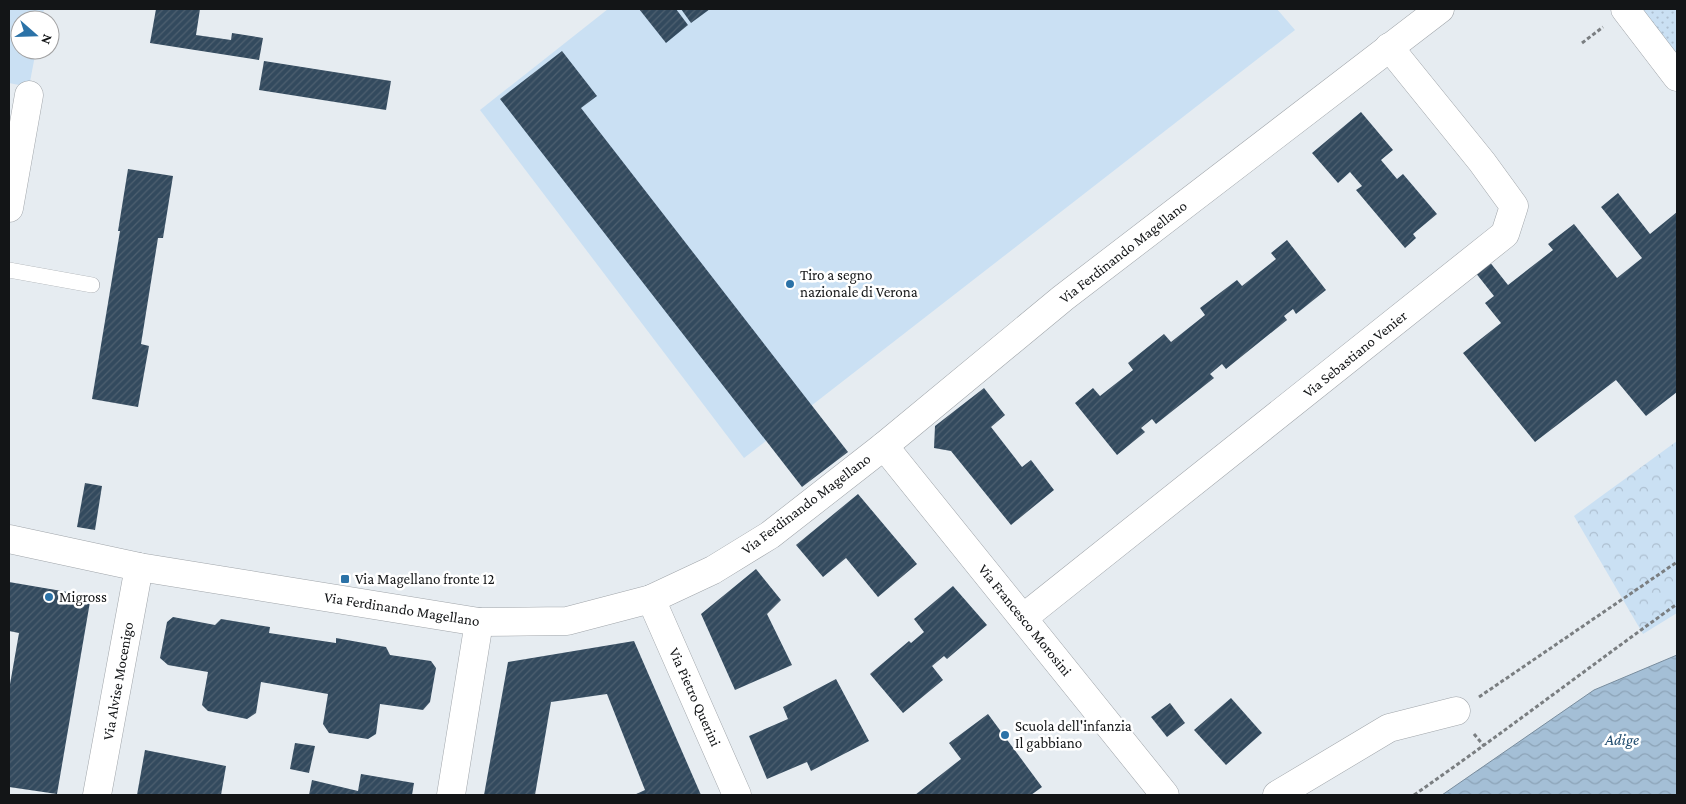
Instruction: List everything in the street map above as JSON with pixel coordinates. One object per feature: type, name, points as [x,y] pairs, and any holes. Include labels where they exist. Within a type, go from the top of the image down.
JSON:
[{"type":"street","name":"Via Ferdinando Magellano","points":[[9,539],[139,567],[479,622],[567,621],[651,599],[713,570],[770,535],[884,446],[1063,298],[1440,9]]},
{"type":"street","points":[[1625,9],[1677,77]]},
{"type":"street","name":"Via Sebastiano Venier","points":[[1023,618],[1505,234],[1514,206],[1482,162],[1389,47]]},
{"type":"street","points":[[9,208],[29,95]]},
{"type":"street","name":"Via Francesco Morosini","points":[[884,446],[1165,795]]},
{"type":"street","name":"Via Alvise Mocenigo","points":[[97,795],[139,567]]},
{"type":"street","name":"Via Pietro Querini","points":[[651,599],[738,795]]},
{"type":"street","points":[[451,795],[479,622]]},
{"type":"street","points":[[1277,795],[1389,728],[1456,711]]},
{"type":"lane","points":[[9,270],[92,285]]},
{"type":"path","points":[[1456,711],[1677,562]]},
{"type":"path","points":[[1414,795],[1677,604]]},
{"type":"green space","points":[[9,9],[44,9],[10,10],[10,60],[34,60],[29,87],[9,83]]},
{"type":"green space","name":"Tiro a segno nazionale di Verona","points":[[608,9],[1277,9],[1295,30],[744,458],[480,110]]},
{"type":"green space","points":[[1642,9],[1677,9],[1677,55]]},
{"type":"green space","points":[[1677,441],[1677,613],[1643,634],[1574,516]]},
{"type":"water","name":"Adige","points":[[1677,655],[1677,795],[1442,795],[1594,690]]},
{"type":"building","points":[[156,9],[200,9],[196,35],[231,40],[232,33],[263,38],[259,60],[150,43]]},
{"type":"building","points":[[639,9],[676,9],[688,25],[666,43]]},
{"type":"building","points":[[681,9],[710,9],[691,23]]},
{"type":"building","points":[[562,51],[597,96],[581,108],[848,452],[802,487],[500,99]]},
{"type":"building","points":[[264,61],[391,81],[386,110],[259,90]]},
{"type":"building","points":[[1361,112],[1393,150],[1381,160],[1397,179],[1403,174],[1437,214],[1413,234],[1416,238],[1405,248],[1356,190],[1362,186],[1350,172],[1338,183],[1312,153]]},
{"type":"building","points":[[128,169],[173,176],[163,238],[158,238],[141,344],[149,346],[138,407],[92,399],[120,231],[118,231]]},
{"type":"building","points":[[1618,193],[1650,234],[1677,212],[1677,392],[1646,416],[1616,380],[1535,442],[1463,353],[1501,323],[1485,303],[1494,296],[1475,272],[1489,261],[1508,285],[1553,250],[1548,244],[1574,224],[1617,278],[1642,258],[1601,207]]},
{"type":"building","points":[[1287,240],[1326,290],[1296,314],[1293,309],[1284,316],[1287,320],[1226,369],[1222,364],[1210,374],[1214,378],[1156,424],[1152,419],[1141,428],[1145,432],[1117,455],[1075,403],[1093,388],[1100,396],[1133,370],[1128,363],[1164,334],[1171,342],[1205,315],[1200,308],[1237,280],[1242,286],[1276,259],[1271,253]]},
{"type":"building","points":[[984,388],[1005,415],[991,427],[1022,467],[1031,460],[1054,490],[1011,525],[951,451],[934,448],[935,426]]},
{"type":"building","points":[[85,483],[102,486],[95,530],[77,527]]},
{"type":"building","points":[[858,494],[917,564],[878,597],[846,558],[823,577],[796,545]]},
{"type":"building","points":[[756,569],[781,600],[767,614],[792,665],[735,690],[701,614]]},
{"type":"building","points":[[9,582],[91,596],[57,794],[9,787],[9,690],[19,633],[9,631]]},
{"type":"building","points":[[953,586],[987,625],[947,659],[944,656],[932,666],[943,680],[903,713],[870,674],[909,641],[911,643],[924,632],[914,619]]},
{"type":"building","points":[[173,617],[215,625],[221,619],[270,627],[269,633],[336,643],[336,638],[386,647],[390,655],[431,661],[436,668],[430,702],[423,710],[380,704],[376,734],[368,739],[329,733],[323,724],[328,694],[261,682],[256,713],[247,719],[208,711],[202,705],[208,672],[168,665],[160,658],[167,622]]},
{"type":"building","points":[[634,641],[701,795],[634,795],[645,790],[607,694],[551,702],[535,795],[484,795],[508,662]]},
{"type":"building","points":[[836,679],[869,741],[811,771],[807,762],[767,779],[749,736],[788,719],[783,707]]},
{"type":"building","points":[[1231,698],[1262,733],[1226,765],[1194,730]]},
{"type":"building","points":[[1170,703],[1185,723],[1167,737],[1151,717]]},
{"type":"building","points":[[988,714],[1042,787],[1031,795],[915,795],[961,759],[949,743]]},
{"type":"building","points":[[295,743],[315,746],[309,773],[290,769]]},
{"type":"building","points":[[145,750],[226,766],[221,795],[137,795]]},
{"type":"building","points":[[361,774],[414,783],[412,795],[309,795],[312,780],[358,791]]},
{"type":"place","name":"Tiro a segno nazionale di Verona","points":[[790,284]]},
{"type":"place","name":"Via Magellano fronte 12","points":[[345,579]]},
{"type":"place","name":"Migross","points":[[49,597]]},
{"type":"place","name":"Scuola dell'infanzia Il gabbiano","points":[[1005,735]]}]
